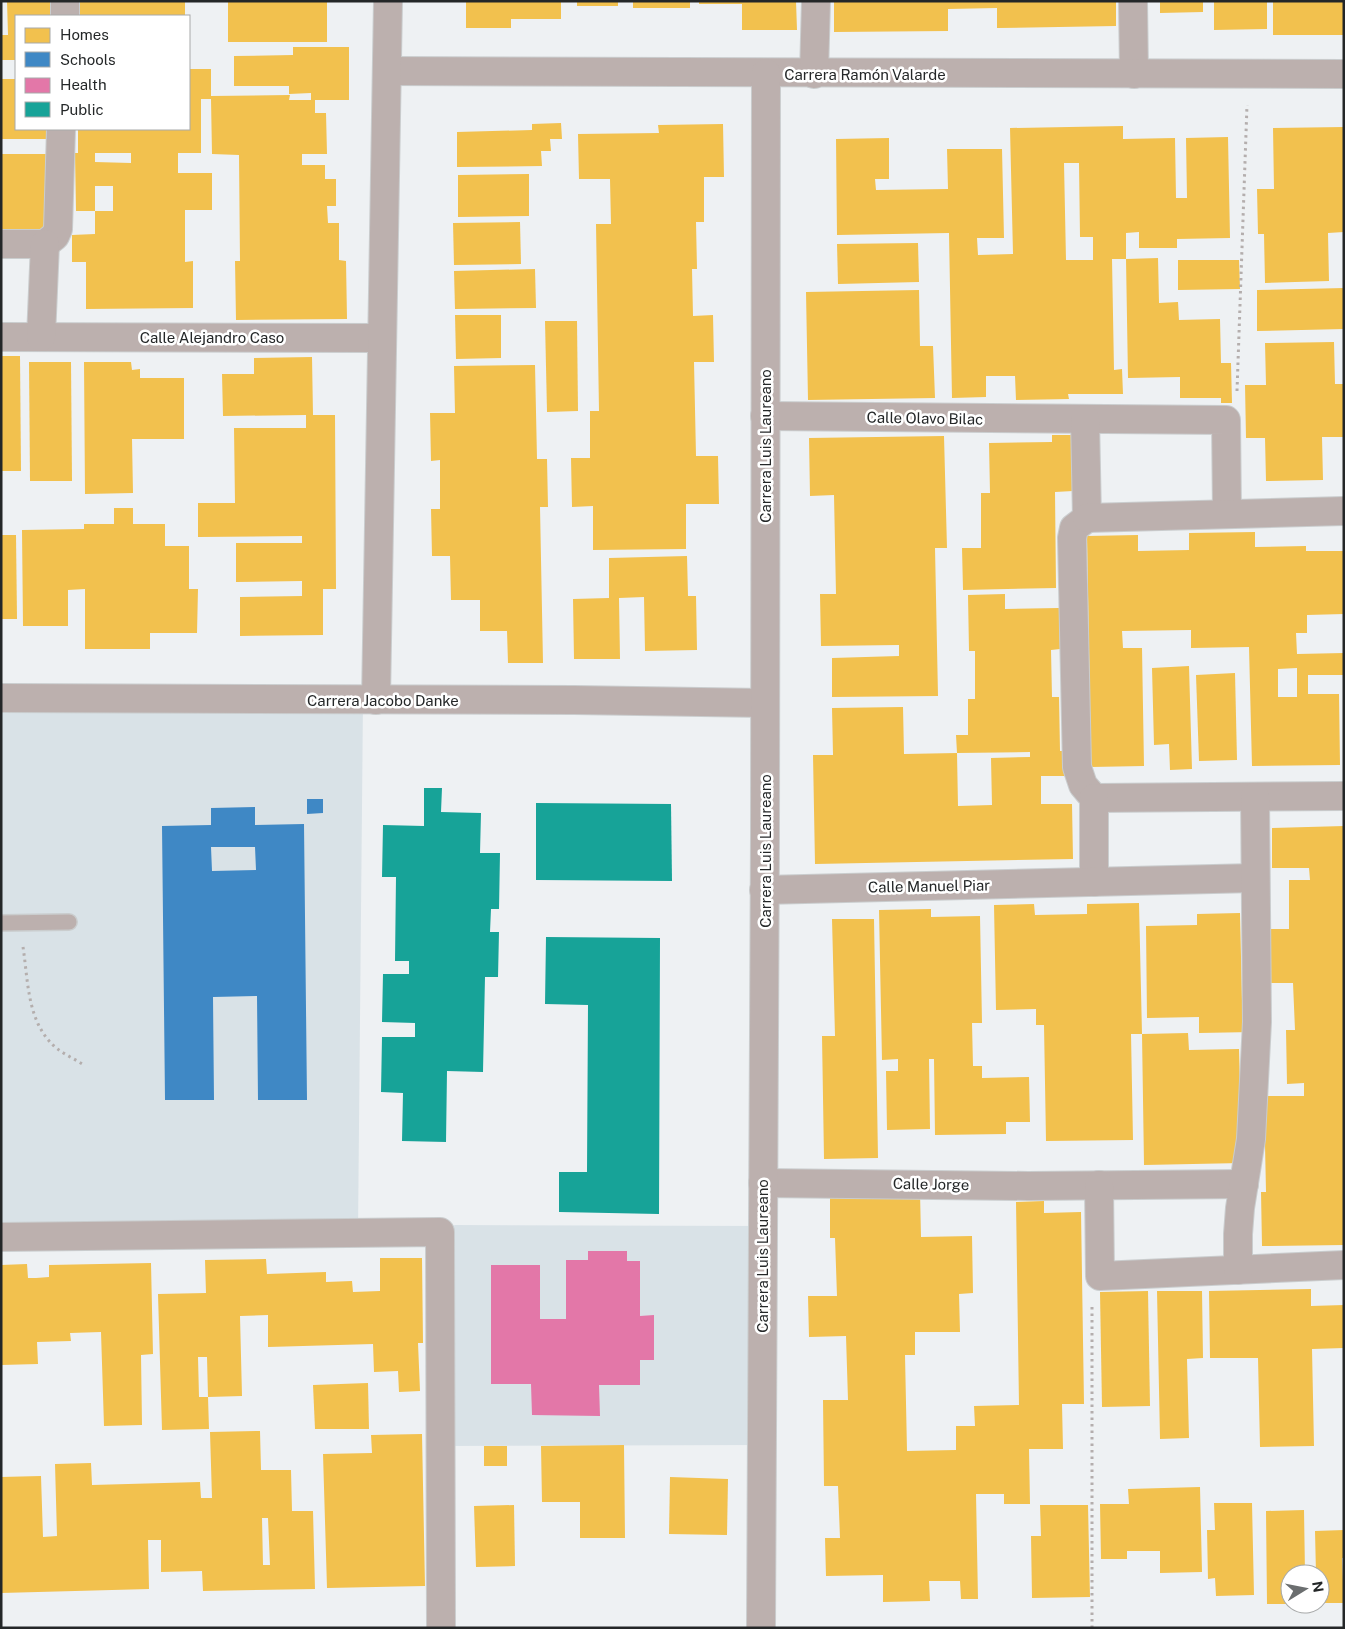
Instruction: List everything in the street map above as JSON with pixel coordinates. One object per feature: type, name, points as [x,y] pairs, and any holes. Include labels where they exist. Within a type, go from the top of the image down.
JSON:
[{"type":"street","points":[[65,1],[65,15]]},
{"type":"street","points":[[376,700],[388,1]]},
{"type":"street","points":[[814,74],[816,1]]},
{"type":"street","points":[[1133,1],[1134,74]]},
{"type":"street","name":"Carrera Ramón Valarde","points":[[387,71],[814,74],[1344,74]]},
{"type":"street","name":"Carrera Luis Laureano","points":[[760,1628],[766,73]]},
{"type":"street","points":[[1,244],[45,244],[55,236],[58,229],[61,130]]},
{"type":"street","points":[[41,337],[45,244]]},
{"type":"street","name":"Calle Alejandro Caso","points":[[1,337],[382,338]]},
{"type":"street","name":"Calle Olavo Bilac","points":[[765,416],[1226,420]]},
{"type":"street","points":[[1085,419],[1087,518]]},
{"type":"street","points":[[1226,420],[1228,514]]},
{"type":"street","points":[[1094,882],[1094,798],[1083,785],[1077,767],[1072,538],[1074,528],[1087,518],[1344,511]]},
{"type":"street","name":"Carrera Jacobo Danke","points":[[1,698],[765,703]]},
{"type":"street","points":[[1094,798],[1344,796]]},
{"type":"street","points":[[1238,1270],[1238,1234],[1254,1100],[1257,1022],[1255,797]]},
{"type":"street","name":"Calle Manuel Piar","points":[[764,890],[1256,878]]},
{"type":"street","name":"Calle Jorge","points":[[763,1183],[1244,1184]]},
{"type":"street","points":[[1099,1185],[1100,1276],[1344,1265]]},
{"type":"street","points":[[1,1237],[440,1232],[441,1628]]},
{"type":"lane","points":[[7,923],[69,922]]},
{"type":"path","points":[[1226,420],[1237,405],[1248,74]]},
{"type":"path","points":[[7,923],[22,946],[31,1004],[41,1030],[52,1045],[84,1065]]},
{"type":"path","points":[[1092,1628],[1092,1304],[1093,1290],[1100,1276]]},
{"type":"shaded area","points":[[1,698],[363,700],[358,1233],[1,1237]]},
{"type":"shaded area","points":[[455,1225],[763,1226],[761,1445],[441,1446],[440,1232]]},
{"type":"building: Homes","points":[[7,1],[50,1],[51,15],[15,15],[15,60],[1,60],[1,35],[8,35]]},
{"type":"building: Homes","points":[[77,1],[185,1],[185,15],[77,15]]},
{"type":"building: Homes","points":[[228,1],[327,1],[327,42],[228,42]]},
{"type":"building: Homes","points":[[466,1],[561,1],[561,19],[511,19],[511,28],[466,28]]},
{"type":"building: Homes","points":[[577,1],[618,1],[618,6],[577,6]]},
{"type":"building: Homes","points":[[633,1],[690,1],[690,8],[633,8]]},
{"type":"building: Homes","points":[[699,1],[796,1],[797,30],[742,30],[742,4],[699,4]]},
{"type":"building: Homes","points":[[834,1],[1116,1],[1116,26],[997,28],[997,8],[948,9],[948,31],[834,32]]},
{"type":"building: Homes","points":[[1160,1],[1203,1],[1203,12],[1160,13]]},
{"type":"building: Homes","points":[[1267,1],[1267,29],[1214,30],[1214,2]]},
{"type":"building: Homes","points":[[1273,1],[1344,1],[1344,35],[1273,35]]},
{"type":"building: Homes","points":[[293,47],[349,47],[349,100],[315,100],[315,113],[326,113],[327,154],[302,154],[302,165],[325,165],[325,179],[336,179],[336,206],[327,206],[328,223],[339,223],[339,260],[346,261],[347,319],[236,320],[235,261],[240,261],[239,155],[212,154],[211,99],[201,99],[201,153],[178,153],[178,173],[212,173],[212,210],[185,210],[185,262],[193,261],[193,308],[86,309],[86,262],[72,262],[72,235],[95,234],[95,211],[76,211],[75,153],[78,153],[78,130],[190,130],[190,69],[211,69],[211,96],[290,95],[289,100],[311,100],[311,93],[289,94],[289,86],[234,86],[234,56],[293,55]],"holes":[[[95,153],[131,153],[131,163],[95,162]],[[95,186],[113,186],[113,211],[95,211]]]},
{"type":"building: Homes","points":[[1,79],[15,79],[15,130],[55,130],[55,139],[1,139]]},
{"type":"building: Homes","points":[[561,123],[562,139],[550,139],[551,151],[541,151],[542,166],[457,167],[457,132],[532,130],[532,124]]},
{"type":"building: Homes","points":[[723,124],[724,177],[704,177],[704,222],[696,222],[697,269],[692,269],[693,316],[713,315],[714,362],[694,362],[696,456],[718,456],[719,504],[686,504],[686,549],[593,550],[593,506],[572,507],[571,458],[590,458],[590,411],[599,411],[596,224],[611,224],[610,179],[579,179],[578,134],[659,133],[658,125]]},
{"type":"building: Homes","points":[[1123,126],[1123,139],[1175,138],[1176,198],[1187,198],[1186,138],[1228,137],[1230,238],[1177,239],[1177,248],[1139,248],[1139,232],[1126,233],[1126,259],[1112,259],[1114,370],[1122,369],[1123,394],[1068,394],[1069,399],[1016,400],[1015,376],[986,376],[986,397],[952,398],[949,233],[837,235],[836,139],[889,138],[889,179],[875,179],[876,190],[948,189],[947,149],[1002,149],[1004,238],[977,238],[978,255],[1013,254],[1010,128]],"holes":[[[1064,163],[1079,163],[1080,237],[1093,237],[1093,260],[1066,260]]]},
{"type":"building: Homes","points":[[1344,127],[1344,232],[1328,233],[1329,281],[1265,283],[1264,234],[1258,234],[1257,189],[1274,189],[1273,128]]},
{"type":"building: Homes","points":[[1,154],[55,154],[48,235],[1,236]]},
{"type":"building: Homes","points":[[529,174],[529,216],[458,217],[458,175]]},
{"type":"building: Homes","points":[[520,222],[521,264],[454,265],[453,223]]},
{"type":"building: Homes","points":[[918,243],[919,282],[838,284],[837,244]]},
{"type":"building: Homes","points":[[1158,258],[1159,303],[1178,302],[1179,320],[1220,319],[1221,363],[1231,363],[1232,403],[1221,403],[1221,398],[1180,398],[1180,377],[1128,378],[1126,259]]},
{"type":"building: Homes","points":[[1178,260],[1239,260],[1240,289],[1178,290]]},
{"type":"building: Homes","points":[[535,269],[536,308],[455,309],[454,271]]},
{"type":"building: Homes","points":[[1344,288],[1344,329],[1257,331],[1257,290]]},
{"type":"building: Homes","points":[[919,290],[920,346],[933,346],[935,398],[808,400],[806,292]]},
{"type":"building: Homes","points":[[455,315],[501,315],[501,358],[456,359]]},
{"type":"building: Homes","points":[[545,321],[577,321],[578,411],[547,412]]},
{"type":"building: Homes","points":[[1334,342],[1335,384],[1344,384],[1344,437],[1322,437],[1323,480],[1266,481],[1265,438],[1246,438],[1245,385],[1266,385],[1265,343]]},
{"type":"building: Homes","points":[[1,356],[20,356],[21,471],[1,471]]},
{"type":"building: Homes","points":[[312,357],[313,415],[335,415],[336,589],[323,589],[323,635],[240,636],[240,597],[302,596],[302,581],[236,582],[236,543],[302,543],[302,536],[198,537],[198,503],[235,503],[234,428],[306,428],[306,415],[223,416],[222,374],[254,374],[254,358]]},
{"type":"building: Homes","points":[[29,362],[71,362],[72,481],[30,481]]},
{"type":"building: Homes","points":[[84,362],[131,362],[132,370],[140,369],[140,378],[184,378],[184,439],[132,439],[133,493],[85,494]]},
{"type":"building: Homes","points":[[535,365],[537,459],[547,459],[548,507],[540,507],[543,663],[508,663],[507,631],[480,631],[480,600],[451,600],[450,556],[432,556],[431,509],[440,509],[440,460],[431,461],[430,413],[455,413],[454,366]]},
{"type":"building: Homes","points":[[1052,435],[1072,435],[1073,491],[1055,492],[1056,588],[963,590],[962,548],[981,548],[981,493],[990,493],[989,443],[1052,442]]},
{"type":"building: Homes","points":[[944,436],[947,548],[935,548],[938,696],[832,697],[832,658],[899,656],[899,645],[821,646],[820,594],[836,594],[834,495],[810,496],[809,438]]},
{"type":"building: Homes","points":[[114,508],[133,508],[133,524],[165,524],[165,546],[189,546],[189,589],[198,589],[197,633],[150,633],[150,649],[85,649],[85,589],[68,590],[68,626],[23,626],[22,530],[84,529],[84,524],[114,524]]},
{"type":"building: Homes","points":[[1255,532],[1255,547],[1306,546],[1306,551],[1344,551],[1344,614],[1307,615],[1307,633],[1296,633],[1297,654],[1344,653],[1344,675],[1308,675],[1308,694],[1339,694],[1340,765],[1252,766],[1249,647],[1191,648],[1191,630],[1122,631],[1123,648],[1142,648],[1144,766],[1091,767],[1087,536],[1138,535],[1138,551],[1189,550],[1189,533]],"holes":[[[1297,668],[1297,697],[1278,697],[1278,669]]]},
{"type":"building: Homes","points":[[1,535],[16,535],[17,619],[1,619]]},
{"type":"building: Homes","points":[[687,556],[688,596],[696,596],[697,650],[645,651],[644,597],[619,598],[620,659],[574,659],[573,599],[609,598],[609,558]]},
{"type":"building: Homes","points":[[1005,594],[1005,609],[1059,608],[1060,649],[1051,650],[1052,697],[1059,697],[1060,751],[1070,751],[1070,776],[1041,776],[1041,804],[1072,804],[1073,859],[815,864],[813,755],[833,755],[832,708],[903,707],[904,754],[957,753],[956,735],[968,735],[968,699],[975,699],[975,651],[969,651],[968,595]],"holes":[[[1030,752],[1030,757],[991,758],[992,805],[958,806],[957,753]]]},
{"type":"building: Homes","points":[[1189,666],[1192,769],[1170,770],[1169,744],[1154,745],[1152,668]]},
{"type":"building: Homes","points":[[1235,673],[1237,760],[1199,761],[1196,675]]},
{"type":"building: Homes","points":[[1344,826],[1344,1245],[1262,1246],[1261,1192],[1266,1192],[1264,1096],[1304,1096],[1304,1083],[1287,1084],[1286,1030],[1295,1030],[1293,983],[1271,983],[1269,929],[1289,929],[1289,880],[1310,880],[1309,868],[1272,868],[1272,828]]},
{"type":"building: Homes","points":[[1139,903],[1142,1034],[1131,1034],[1133,1140],[1046,1141],[1044,1025],[1036,1025],[1036,1009],[996,1010],[994,905],[1034,904],[1035,915],[1087,914],[1087,904]]},
{"type":"building: Homes","points":[[931,909],[931,917],[980,916],[982,1023],[972,1023],[973,1066],[982,1066],[982,1078],[1029,1077],[1030,1122],[1006,1122],[1006,1134],[935,1135],[934,1059],[929,1059],[930,1129],[887,1130],[886,1071],[898,1071],[898,1059],[882,1060],[879,910]]},
{"type":"building: Homes","points":[[1240,913],[1242,1001],[1252,1000],[1253,1032],[1199,1033],[1199,1017],[1147,1018],[1146,926],[1197,925],[1197,914]]},
{"type":"building: Homes","points":[[832,919],[874,919],[878,1158],[824,1159],[822,1036],[835,1036]]},
{"type":"building: Homes","points":[[1188,1033],[1189,1050],[1239,1049],[1242,1163],[1144,1165],[1142,1034]]},
{"type":"building: Homes","points":[[920,1192],[921,1237],[972,1236],[973,1293],[959,1294],[960,1332],[915,1332],[915,1355],[905,1355],[907,1451],[956,1450],[956,1426],[975,1426],[974,1406],[1019,1405],[1016,1202],[1044,1201],[1044,1213],[1081,1212],[1084,1404],[1062,1404],[1063,1449],[1029,1449],[1030,1504],[1004,1504],[1004,1494],[976,1494],[978,1599],[961,1599],[960,1581],[929,1581],[930,1601],[883,1602],[883,1575],[826,1576],[825,1538],[840,1538],[838,1486],[824,1486],[823,1400],[848,1400],[846,1336],[809,1337],[808,1296],[837,1296],[835,1238],[830,1238],[830,1193]]},
{"type":"building: Homes","points":[[380,1258],[422,1258],[423,1343],[418,1343],[420,1391],[399,1392],[398,1371],[374,1372],[373,1344],[268,1347],[268,1315],[240,1316],[242,1396],[208,1397],[209,1429],[162,1430],[158,1294],[206,1293],[205,1260],[266,1259],[267,1274],[326,1272],[326,1282],[352,1281],[353,1292],[380,1291]],"holes":[[[198,1357],[207,1357],[208,1397],[199,1397]]]},
{"type":"building: Homes","points":[[151,1263],[153,1354],[141,1355],[142,1425],[104,1426],[101,1332],[70,1333],[71,1341],[37,1342],[38,1364],[1,1365],[1,1265],[27,1264],[28,1278],[36,1278],[49,1277],[49,1265]]},
{"type":"building: Homes","points":[[1311,1289],[1311,1306],[1344,1305],[1344,1348],[1312,1349],[1314,1446],[1260,1447],[1258,1358],[1210,1358],[1209,1291]]},
{"type":"building: Homes","points":[[1148,1291],[1150,1406],[1102,1407],[1100,1292]]},
{"type":"building: Homes","points":[[1157,1291],[1202,1291],[1203,1358],[1187,1359],[1189,1438],[1160,1439]]},
{"type":"building: Homes","points":[[368,1383],[369,1429],[315,1429],[313,1385]]},
{"type":"building: Homes","points":[[260,1431],[261,1470],[291,1470],[292,1511],[313,1511],[315,1589],[203,1591],[202,1571],[161,1572],[161,1540],[148,1540],[149,1589],[1,1593],[1,1477],[41,1476],[43,1537],[57,1536],[55,1464],[91,1463],[92,1485],[200,1482],[201,1498],[212,1498],[210,1432]],"holes":[[[262,1518],[268,1518],[270,1565],[263,1565]]]},
{"type":"building: Homes","points":[[422,1434],[425,1586],[327,1588],[323,1454],[372,1453],[371,1435]]},
{"type":"building: Homes","points":[[624,1445],[625,1538],[580,1538],[580,1502],[542,1502],[541,1446]]},
{"type":"building: Homes","points":[[484,1446],[507,1446],[507,1466],[484,1466]]},
{"type":"building: Homes","points":[[670,1477],[728,1479],[727,1535],[669,1534]]},
{"type":"building: Homes","points":[[1200,1487],[1202,1572],[1160,1573],[1160,1551],[1127,1551],[1127,1559],[1101,1559],[1100,1504],[1129,1504],[1128,1489]]},
{"type":"building: Homes","points":[[1214,1503],[1252,1503],[1254,1595],[1216,1596],[1215,1578],[1208,1579],[1207,1530],[1215,1530]]},
{"type":"building: Homes","points":[[514,1505],[515,1566],[476,1567],[474,1506]]},
{"type":"building: Homes","points":[[1040,1505],[1088,1505],[1090,1597],[1032,1598],[1031,1536],[1041,1536]]},
{"type":"building: Homes","points":[[1304,1510],[1305,1564],[1280,1564],[1280,1604],[1267,1604],[1266,1511]]},
{"type":"building: Homes","points":[[1344,1530],[1344,1558],[1342,1558],[1344,1603],[1330,1603],[1330,1564],[1316,1564],[1315,1531]]},
{"type":"building: Schools","points":[[307,799],[323,799],[323,813],[307,814]]},
{"type":"building: Schools","points":[[255,807],[255,825],[304,824],[307,1100],[258,1100],[257,996],[213,997],[214,1100],[165,1100],[162,826],[211,825],[211,808]],"holes":[[[211,847],[255,847],[256,870],[212,871]]]},
{"type":"building: Health","points":[[588,1251],[627,1251],[627,1261],[640,1261],[640,1316],[654,1315],[654,1360],[640,1360],[640,1385],[599,1385],[600,1416],[532,1415],[531,1384],[491,1384],[491,1265],[540,1265],[540,1319],[566,1319],[566,1260],[588,1260]]},
{"type":"building: Public","points":[[424,788],[442,788],[441,812],[481,813],[480,853],[500,853],[499,909],[491,909],[490,932],[499,932],[498,977],[485,977],[483,1072],[447,1071],[446,1142],[402,1141],[403,1093],[381,1092],[382,1037],[415,1037],[415,1023],[382,1022],[383,974],[409,974],[409,961],[395,961],[396,877],[382,877],[383,825],[424,826]]},
{"type":"building: Public","points":[[536,803],[671,804],[672,881],[536,880]]},
{"type":"building: Public","points":[[546,937],[660,938],[659,1214],[559,1212],[559,1172],[587,1172],[588,1005],[545,1004]]}]
